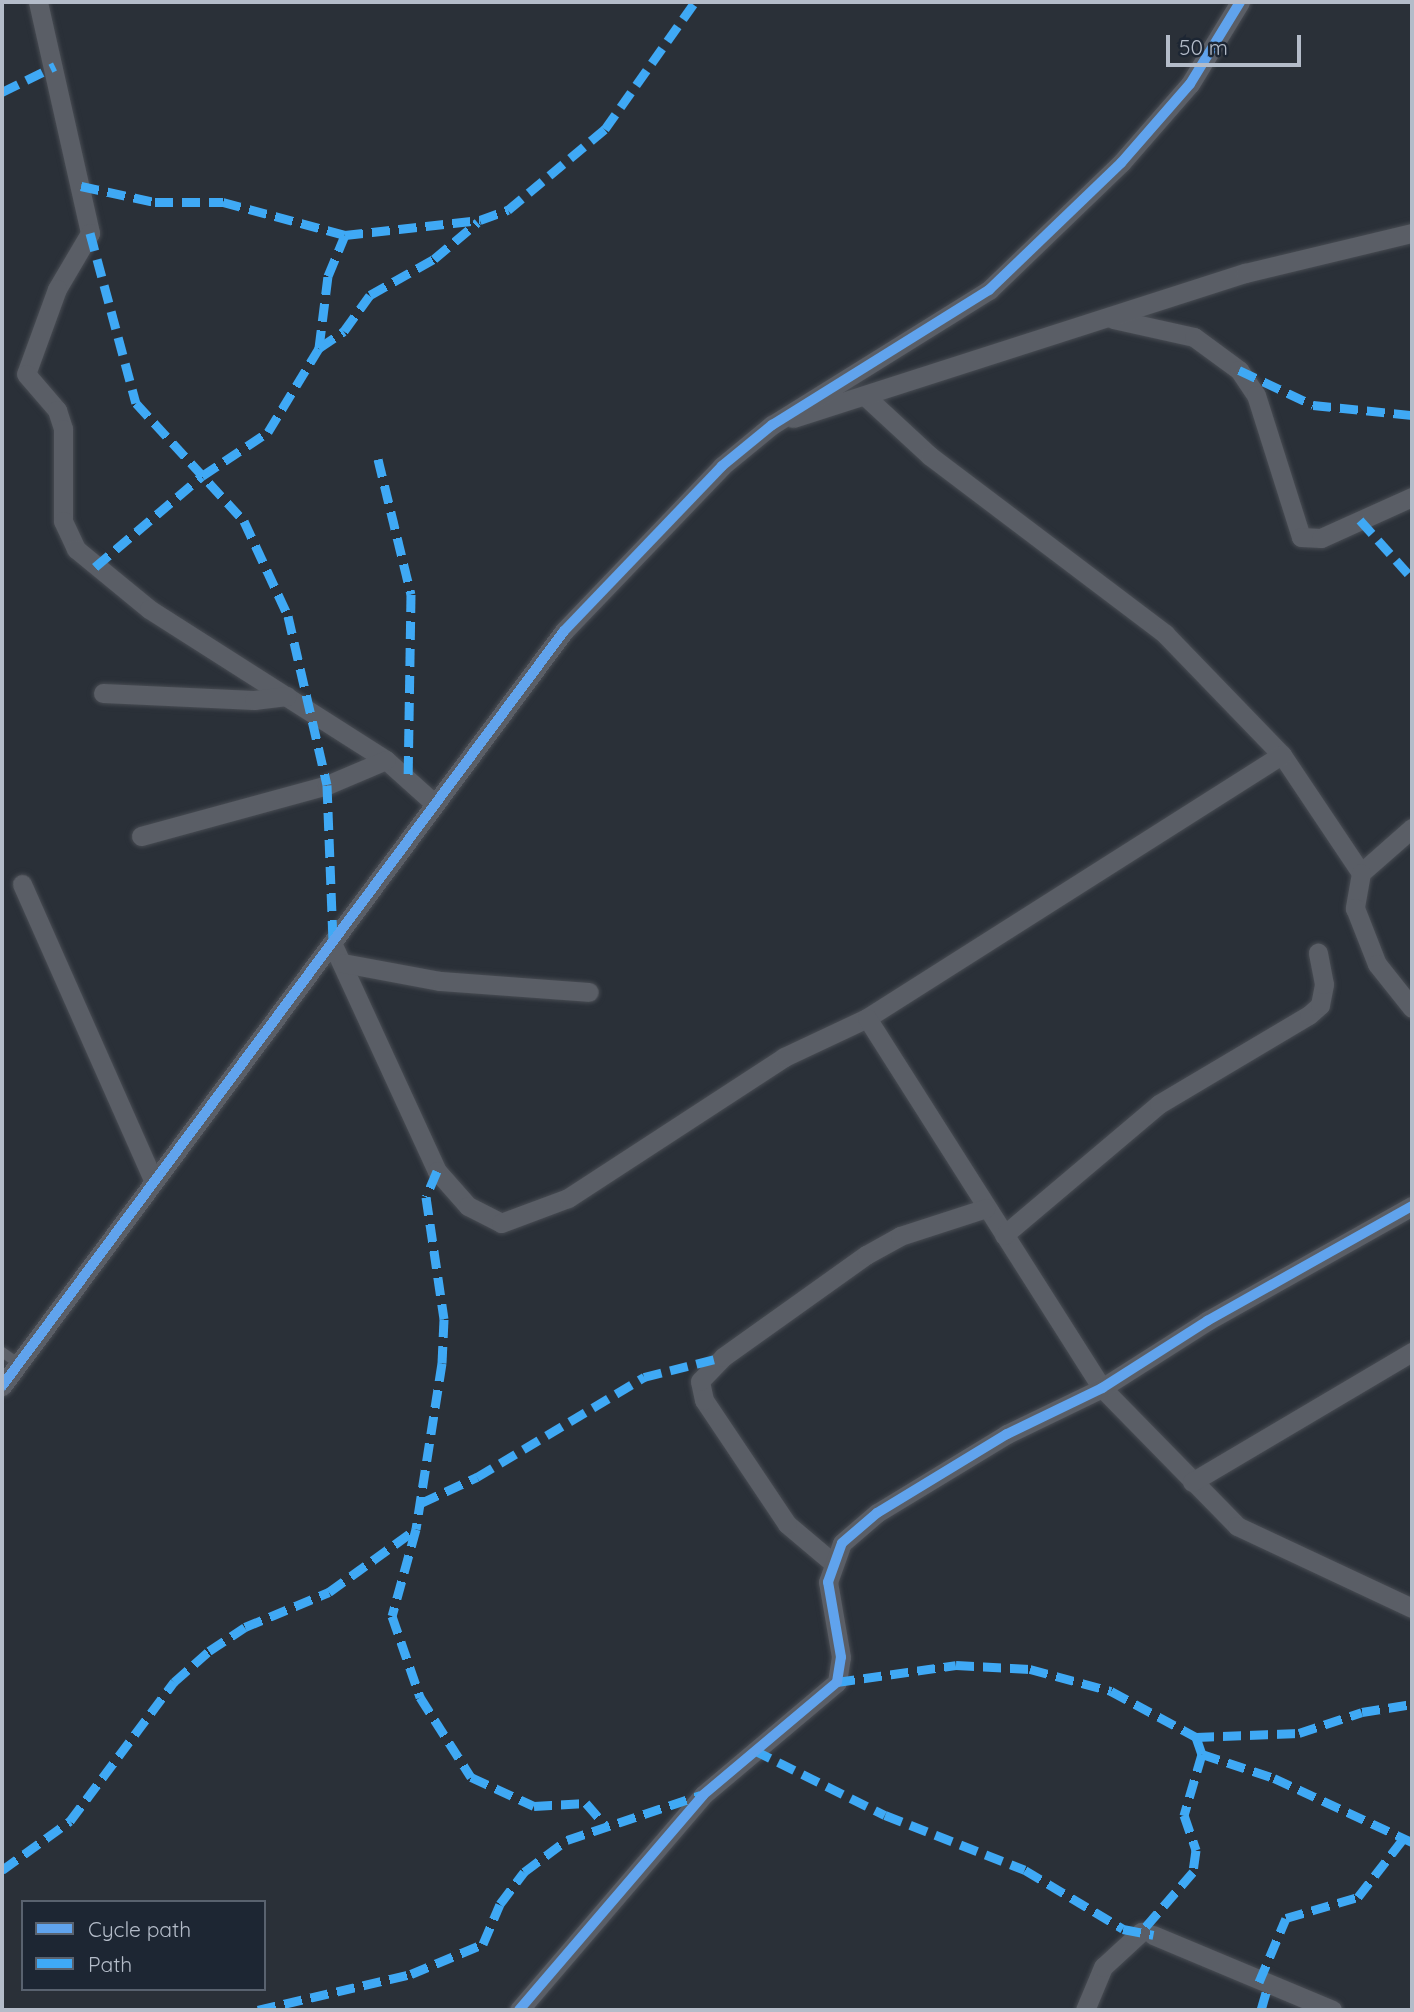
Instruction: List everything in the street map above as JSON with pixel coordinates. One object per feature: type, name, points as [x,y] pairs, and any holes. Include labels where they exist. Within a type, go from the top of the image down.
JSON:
[{"type":"street","points":[[38,2],[90,233],[57,289],[26,374],[57,410],[63,429],[63,521],[76,550],[128,592],[386,760],[433,803]]},
{"type":"street","points":[[2,1386],[10,1357],[333,945],[433,803],[564,632],[722,466],[772,425],[989,290],[1121,163],[1190,84],[1240,2]]},
{"type":"street","points":[[772,425],[1112,319],[1245,273],[1412,233]]},
{"type":"street","points":[[1112,319],[1194,337],[1238,370],[1256,395],[1301,537],[1321,538],[1412,497]]},
{"type":"street","points":[[865,396],[930,456],[1164,634],[1282,755],[1361,873]]},
{"type":"street","points":[[103,693],[254,700],[287,696]]},
{"type":"street","points":[[333,945],[344,963],[437,1171],[468,1206],[501,1223],[568,1198],[784,1057],[867,1018],[1282,755]]},
{"type":"street","points":[[141,836],[327,785],[386,760]]},
{"type":"street","points":[[1412,828],[1361,873],[1355,908],[1363,938],[1412,1008]]},
{"type":"street","points":[[22,884],[152,1178]]},
{"type":"street","points":[[1004,1235],[1159,1104],[1309,1015],[1320,1004],[1324,984],[1318,953]]},
{"type":"street","points":[[344,963],[440,981],[589,992]]},
{"type":"street","points":[[867,1018],[1102,1388],[1237,1526],[1412,1608]]},
{"type":"street","points":[[519,2010],[703,1795],[837,1682],[841,1657],[828,1582],[832,1562],[842,1542],[877,1513],[1007,1434],[1102,1388],[1207,1321],[1412,1206]]},
{"type":"street","points":[[832,1562],[787,1524],[704,1400],[700,1381],[723,1357],[866,1255],[900,1236],[986,1208]]},
{"type":"street","points":[[1192,1482],[1412,1352]]},
{"type":"street","points":[[1085,2010],[1103,1967],[1147,1934],[1332,2010]]},
{"type":"marked path","points":[[81,186],[155,202],[223,202],[345,235],[480,220],[508,210],[605,129],[695,2]]},
{"type":"marked path","points":[[2,92],[55,66]]},
{"type":"marked path","points":[[319,348],[344,331],[370,295],[434,259],[478,222]]},
{"type":"marked path","points":[[90,233],[136,403],[244,521],[288,616],[327,785],[333,941]]},
{"type":"marked path","points":[[95,567],[202,476],[268,432],[319,348],[328,276],[345,235]]},
{"type":"marked path","points":[[1239,370],[1313,405],[1412,415]]},
{"type":"marked path","points":[[378,459],[411,594],[408,781]]},
{"type":"marked path","points":[[1360,520],[1412,578]]},
{"type":"marked path","points":[[437,1171],[426,1197],[444,1319],[442,1363],[416,1529],[392,1616],[420,1697],[471,1777],[534,1806],[586,1803],[605,1825]]},
{"type":"marked path","points":[[421,1503],[477,1477],[644,1377],[723,1357]]},
{"type":"marked path","points":[[2,1870],[70,1821],[174,1682],[209,1651],[245,1627],[329,1592],[416,1529]]},
{"type":"marked path","points":[[837,1682],[956,1665],[1030,1669],[1111,1691],[1196,1737],[1202,1754],[1184,1815],[1196,1850],[1193,1872],[1141,1932]]},
{"type":"marked path","points":[[1196,1737],[1299,1733],[1362,1712],[1412,1704]]},
{"type":"marked path","points":[[754,1750],[885,1815],[1025,1870],[1123,1929],[1153,1935]]},
{"type":"marked path","points":[[1202,1754],[1274,1778],[1412,1842]]},
{"type":"marked path","points":[[258,2010],[411,1974],[483,1944],[500,1904],[524,1872],[567,1840],[701,1795]]},
{"type":"marked path","points":[[1259,1982],[1286,1918],[1358,1897],[1404,1838]]},
{"type":"marked path","points":[[1261,2010],[1268,1985]]},
{"type":"cycle path","points":[[2,1386],[564,631],[722,466],[772,425],[989,290],[1121,163],[1190,84],[1240,2]]},
{"type":"cycle path","points":[[519,2010],[703,1795],[837,1682],[841,1657],[828,1582],[842,1543],[877,1513],[1007,1434],[1102,1388],[1207,1321],[1412,1206]]}]
